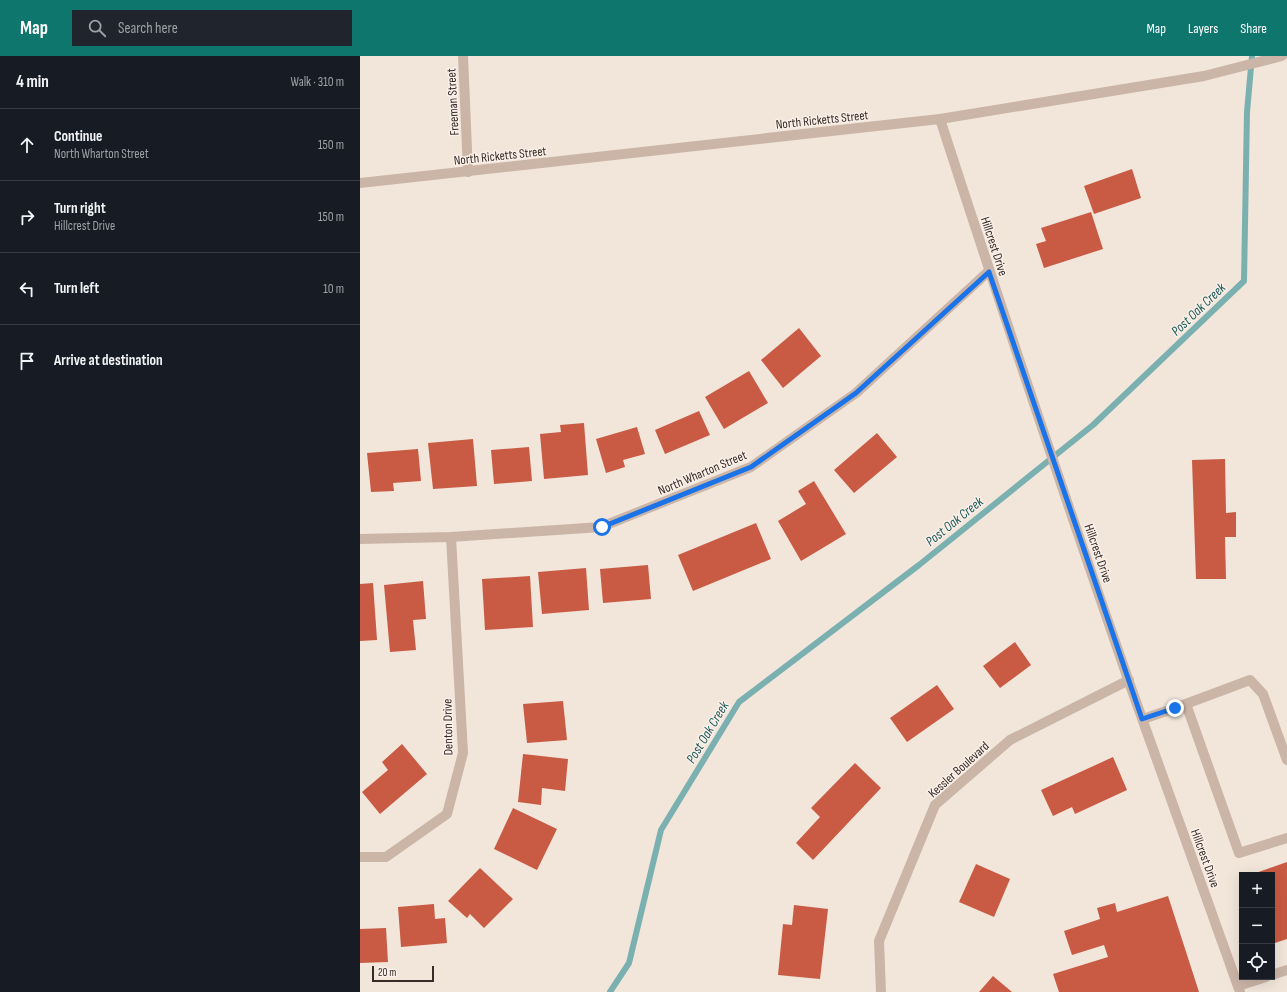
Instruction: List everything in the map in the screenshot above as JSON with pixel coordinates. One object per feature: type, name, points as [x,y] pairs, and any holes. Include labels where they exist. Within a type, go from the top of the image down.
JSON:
[{"type":"street","name":"Freeman Street","points":[[463,56],[468,172]]},
{"type":"street","name":"North Ricketts Street","points":[[360,183],[940,119],[1204,76],[1282,56]]},
{"type":"street","name":"Hillcrest Drive","points":[[940,119],[989,272],[1142,719],[1239,989]]},
{"type":"street","name":"North Wharton Street","points":[[360,539],[451,537],[602,527],[751,467],[856,393],[989,272]]},
{"type":"street","name":"Denton Drive","points":[[360,857],[386,857],[447,814],[463,753],[451,537]]},
{"type":"street","name":"Kessler Boulevard","points":[[881,992],[879,941],[935,805],[1010,740],[1129,680]]},
{"type":"street","points":[[1142,719],[1250,680],[1263,694],[1287,760]]},
{"type":"street","points":[[1186,704],[1239,853],[1287,838]]},
{"type":"street","points":[[1275,974],[1287,970]]},
{"type":"street","points":[[1239,989],[1259,980]]},
{"type":"building","points":[[1132,169],[1141,198],[1094,214],[1084,186]]},
{"type":"building","points":[[1091,212],[1103,249],[1044,268],[1036,244],[1046,241],[1041,228]]},
{"type":"building","points":[[799,328],[821,356],[783,388],[761,360]]},
{"type":"building","points":[[749,371],[768,403],[724,429],[705,397]]},
{"type":"building","points":[[699,411],[710,435],[665,454],[655,430]]},
{"type":"building","points":[[584,423],[588,475],[544,479],[540,434],[561,432],[560,425]]},
{"type":"building","points":[[637,427],[645,454],[623,460],[625,467],[606,473],[596,439]]},
{"type":"building","points":[[877,433],[897,457],[854,493],[834,470]]},
{"type":"building","points":[[473,439],[477,486],[433,489],[428,443]]},
{"type":"building","points":[[529,447],[532,481],[494,484],[491,450]]},
{"type":"building","points":[[418,449],[421,481],[393,483],[394,491],[371,492],[367,453]]},
{"type":"building","points":[[1225,459],[1226,513],[1236,512],[1236,537],[1225,537],[1226,579],[1196,579],[1192,460]]},
{"type":"building","points":[[814,481],[846,534],[801,561],[778,521],[806,504],[798,491]]},
{"type":"building","points":[[756,523],[771,559],[693,591],[678,555]]},
{"type":"building","points":[[648,565],[651,599],[603,603],[600,569]]},
{"type":"building","points":[[586,568],[589,610],[542,614],[538,572]]},
{"type":"building","points":[[530,576],[533,627],[485,630],[482,579]]},
{"type":"building","points":[[423,581],[426,619],[413,620],[416,650],[390,652],[384,585]]},
{"type":"building","points":[[373,583],[377,640],[360,641],[360,584]]},
{"type":"building","points":[[1015,642],[1031,665],[1000,688],[983,666]]},
{"type":"building","points":[[937,685],[954,709],[907,742],[890,718]]},
{"type":"building","points":[[563,701],[567,740],[527,743],[523,704]]},
{"type":"building","points":[[402,744],[427,774],[380,814],[362,792],[388,770],[382,762]]},
{"type":"building","points":[[523,754],[568,759],[565,791],[542,788],[541,805],[518,802]]},
{"type":"building","points":[[1113,757],[1127,790],[1075,814],[1072,807],[1053,816],[1041,790]]},
{"type":"building","points":[[855,763],[881,788],[813,860],[796,843],[820,817],[811,808]]},
{"type":"building","points":[[513,808],[557,829],[537,870],[494,849]]},
{"type":"building","points":[[1287,862],[1287,939],[1275,943],[1275,872],[1259,872]]},
{"type":"building","points":[[976,864],[1010,879],[994,917],[959,902]]},
{"type":"building","points":[[480,868],[513,899],[484,928],[470,914],[467,918],[448,901]]},
{"type":"building","points":[[1168,896],[1199,992],[1059,992],[1053,974],[1108,957],[1104,945],[1072,955],[1064,931],[1100,919],[1097,908],[1115,903],[1117,912]]},
{"type":"building","points":[[434,904],[435,919],[445,918],[447,943],[401,947],[398,907]]},
{"type":"building","points":[[794,905],[828,909],[820,979],[778,975],[783,924],[792,925]]},
{"type":"building","points":[[386,928],[388,962],[360,963],[360,929]]},
{"type":"building","points":[[993,976],[1012,992],[979,992]]},
{"type":"waterway","name":"Post Oak Creek","points":[[610,992],[629,963],[661,830],[739,702],[919,565],[1093,425],[1244,281],[1247,112],[1252,56]]},
{"type":"route","points":[[602,527],[751,467],[856,393],[989,272],[1142,719],[1175,708]]}]
